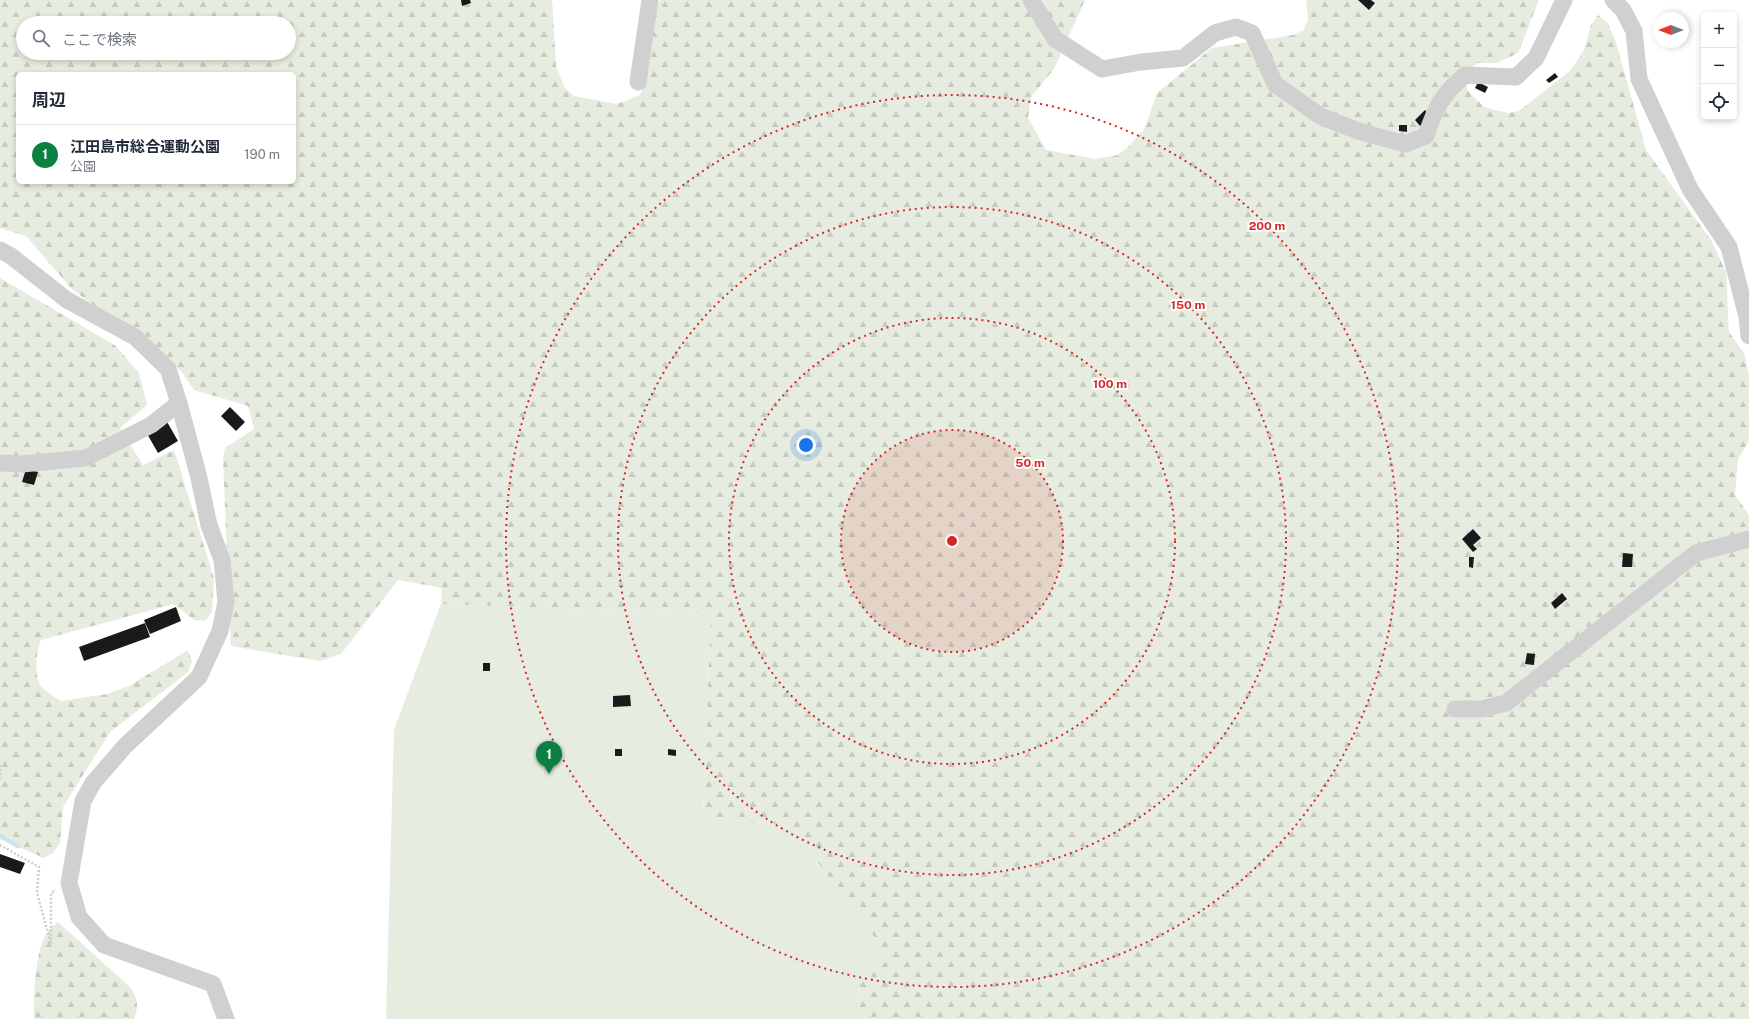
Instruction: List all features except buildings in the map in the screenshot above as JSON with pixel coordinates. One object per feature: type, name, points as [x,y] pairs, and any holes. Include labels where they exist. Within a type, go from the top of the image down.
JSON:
[{"type":"street","points":[[638,82],[650,0]]},
{"type":"street","points":[[1031,0],[1055,40],[1102,69],[1141,62],[1183,58],[1215,32],[1236,27],[1252,32],[1275,84],[1320,116],[1358,131],[1404,144],[1426,136],[1436,107],[1451,88],[1465,75],[1516,77],[1536,58],[1564,0]]},
{"type":"street","points":[[1613,0],[1623,10],[1634,32],[1639,79],[1690,189],[1729,247],[1747,317],[1749,336]]},
{"type":"street","points":[[0,250],[11,256],[66,300],[135,337],[168,369],[179,402],[199,478],[209,525],[222,560],[226,602],[220,631],[199,677],[125,746],[93,783],[83,801],[69,883],[79,917],[104,945],[213,984],[226,1019]]},
{"type":"street","points":[[0,463],[22,464],[86,458],[151,426],[179,402]]},
{"type":"street","points":[[1455,709],[1481,709],[1506,703],[1696,553],[1749,538]]},
{"type":"path","points":[[0,765],[0,779]]},
{"type":"path","points":[[0,845],[39,867],[37,893],[51,944],[51,893],[69,883]]},
{"type":"green space","points":[[0,0],[552,0],[556,66],[565,88],[574,96],[617,104],[640,95],[648,73],[656,11],[660,0],[1085,0],[1054,69],[1031,97],[1028,118],[1046,150],[1095,159],[1118,155],[1128,147],[1144,130],[1157,93],[1212,48],[1293,35],[1304,30],[1308,19],[1306,0],[1539,0],[1518,53],[1497,63],[1478,63],[1469,69],[1464,80],[1468,91],[1484,107],[1508,113],[1519,111],[1571,70],[1584,50],[1591,25],[1598,15],[1607,22],[1616,42],[1646,150],[1711,240],[1726,272],[1729,332],[1744,353],[1749,375],[1749,441],[1738,459],[1735,495],[1749,515],[1749,1019],[859,1019],[860,984],[890,958],[790,825],[703,819],[711,613],[441,604],[442,588],[398,580],[341,654],[320,661],[231,646],[223,459],[225,448],[254,429],[248,406],[194,390],[181,371],[72,289],[26,236],[0,228]]},
{"type":"green space","points":[[0,278],[116,346],[139,373],[147,405],[120,428],[143,465],[174,450],[214,578],[212,612],[205,621],[194,620],[174,604],[41,640],[36,665],[38,678],[43,688],[61,701],[107,694],[129,686],[188,650],[192,661],[188,672],[110,732],[63,807],[60,843],[53,853],[44,858],[0,839]]},
{"type":"green space","points":[[441,604],[711,613],[703,819],[790,824],[890,958],[860,984],[859,1019],[386,1019],[394,730]]},
{"type":"green space","points":[[58,922],[130,987],[137,1002],[137,1010],[134,1019],[34,1019],[36,973],[40,949],[49,930]]},
{"type":"waterway","points":[[0,836],[18,846]]},
{"type":"place","name":"江田島市総合運動公園","points":[[549,774]]}]
